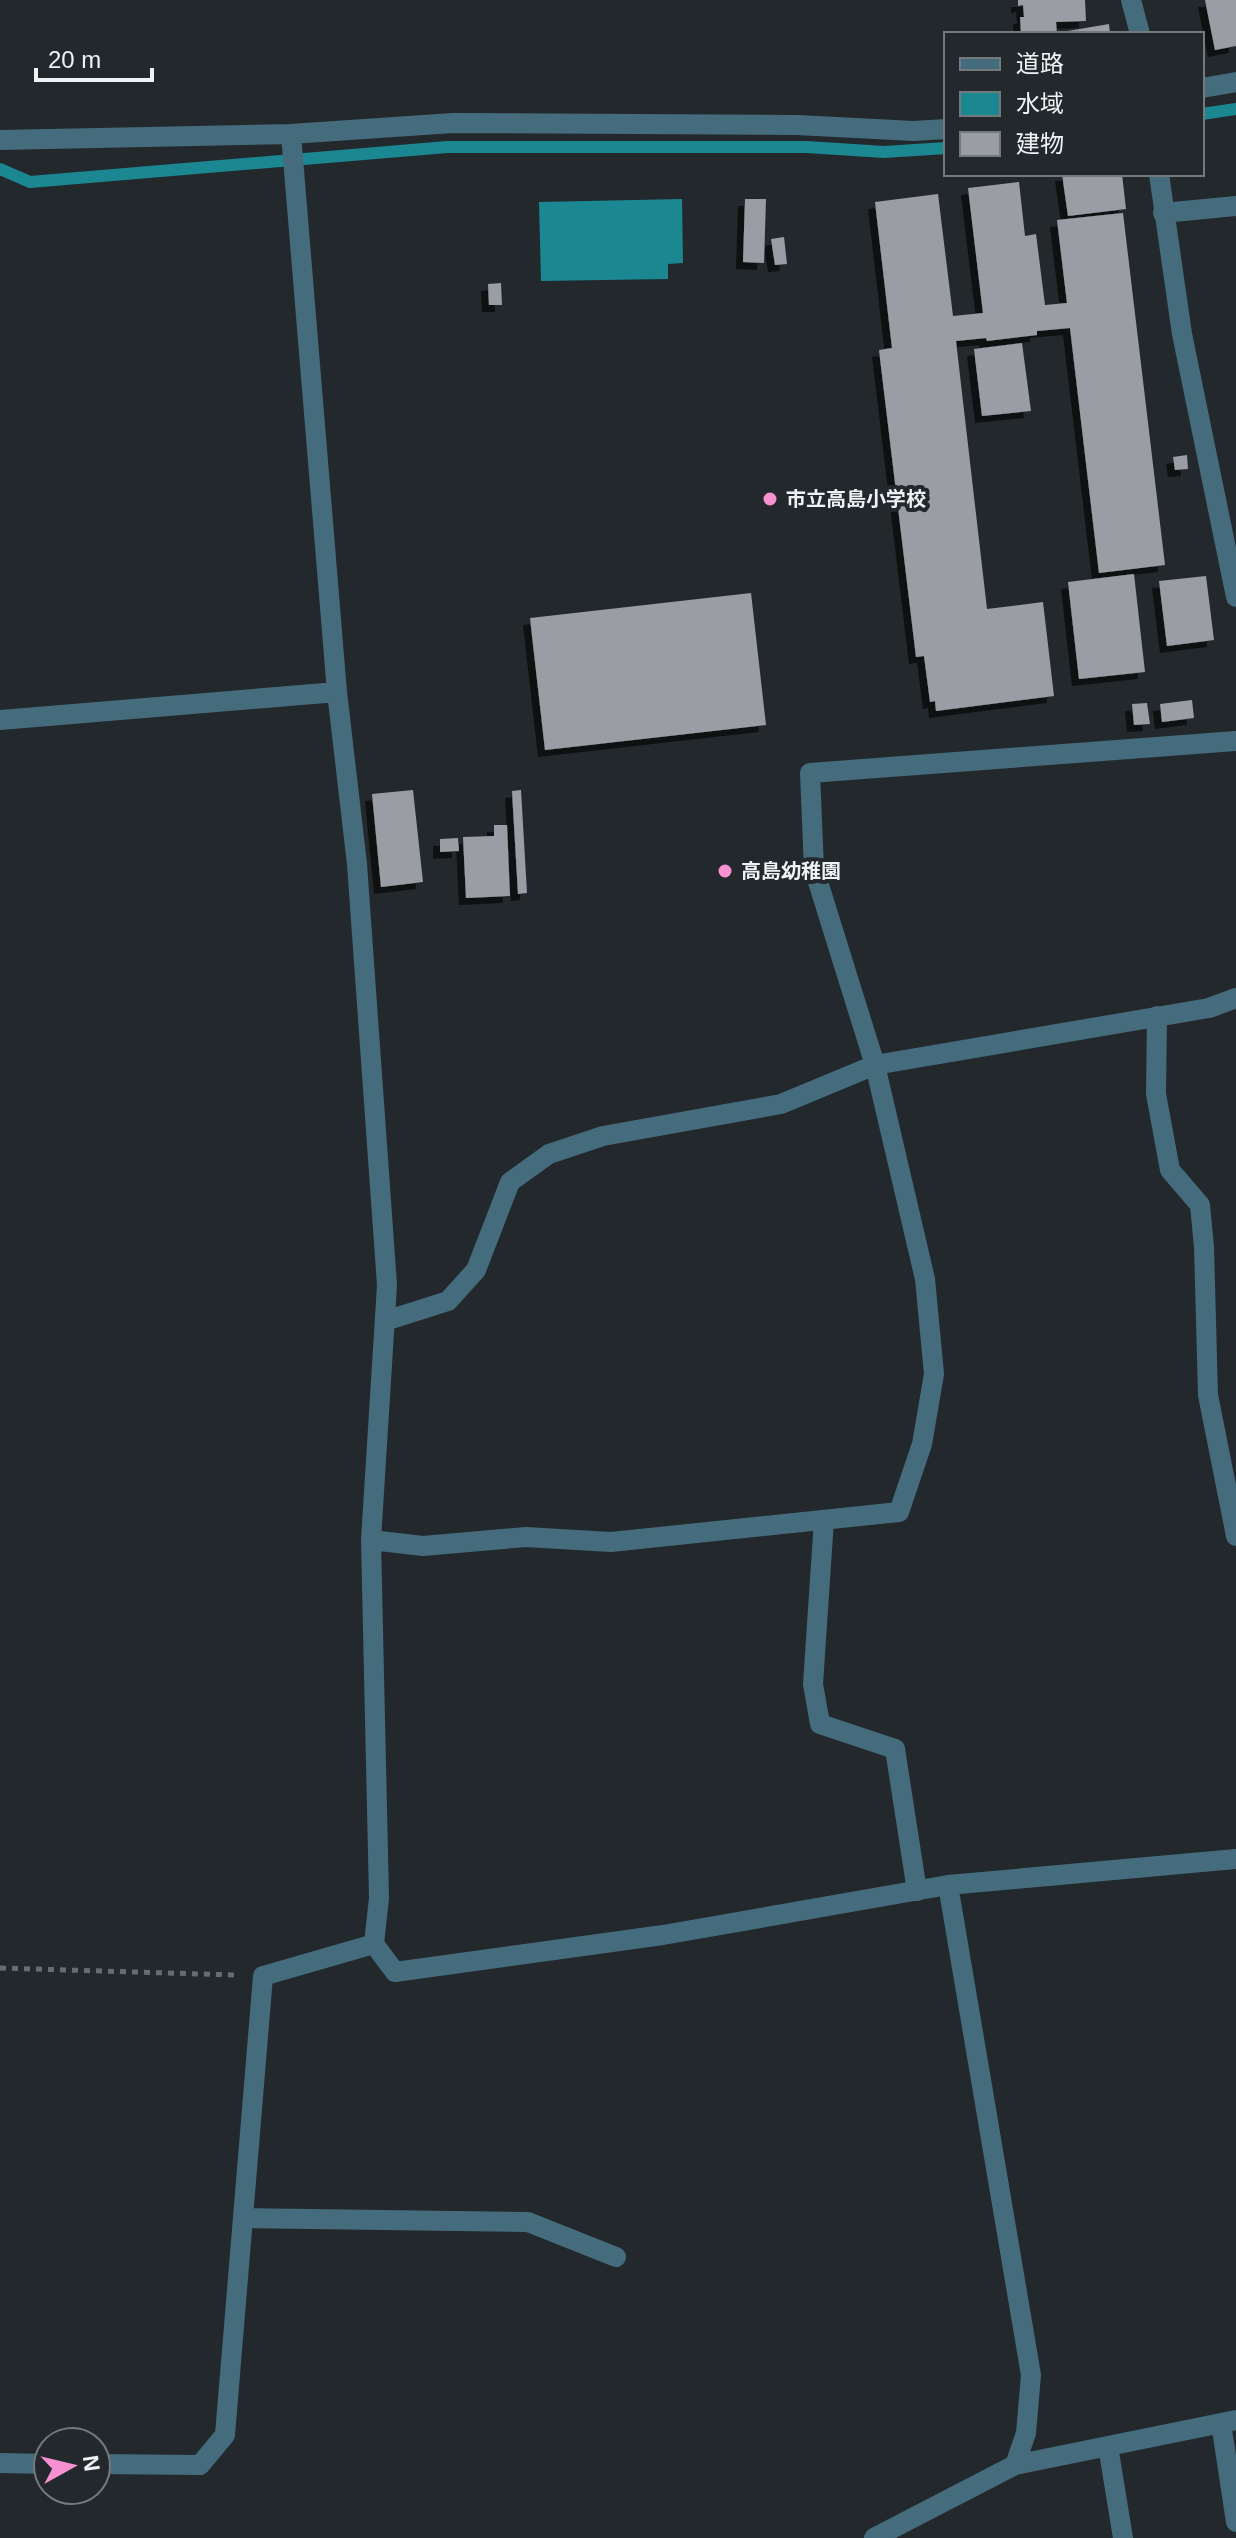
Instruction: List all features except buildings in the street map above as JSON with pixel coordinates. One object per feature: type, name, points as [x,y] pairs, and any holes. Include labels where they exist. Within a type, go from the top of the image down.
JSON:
[{"type":"street","points":[[1131,0],[1139,32]]},
{"type":"street","points":[[1204,88],[1236,82]]},
{"type":"street","points":[[0,140],[291,140],[453,123],[944,129]]},
{"type":"street","points":[[291,140],[337,692],[358,879],[387,1285],[371,1540],[379,1898],[374,1944],[395,1972],[663,1935],[948,1885],[1236,1859]]},
{"type":"street","points":[[1159,176],[1182,334],[1236,597]]},
{"type":"street","points":[[1163,213],[1236,206]]},
{"type":"street","points":[[0,720],[337,692]]},
{"type":"street","points":[[371,1540],[423,1546],[526,1537],[611,1542],[899,1512],[922,1444],[934,1374],[925,1279],[875,1065],[814,869],[810,773],[1236,741]]},
{"type":"street","points":[[385,1321],[448,1301],[476,1270],[510,1182],[549,1154],[603,1136],[781,1104],[875,1065],[1209,1008],[1236,998]]},
{"type":"street","points":[[1157,1016],[1156,1094],[1170,1170],[1200,1205],[1208,1395],[1236,1536]]},
{"type":"street","points":[[824,1520],[813,1684],[820,1724],[895,1749],[917,1891]]},
{"type":"street","points":[[948,1885],[1031,2375],[1026,2433],[1015,2465]]},
{"type":"street","points":[[112,2464],[200,2465],[225,2435],[263,1976],[374,1944]]},
{"type":"street","points":[[243,2218],[528,2222],[616,2257]]},
{"type":"street","points":[[874,2538],[1015,2465],[1228,2421],[1236,2522]]},
{"type":"street","points":[[1108,2446],[1123,2538]]},
{"type":"street","points":[[0,2463],[32,2464]]},
{"type":"path","points":[[0,1968],[263,1976]]},
{"type":"water","points":[[682,199],[683,263],[668,264],[668,279],[541,281],[539,202]]},
{"type":"waterway","points":[[1204,114],[1236,109]]},
{"type":"waterway","points":[[0,169],[30,182],[447,147],[807,147],[884,152],[944,148]]},
{"type":"place","name":"市立高島小学校","points":[[770,499]]},
{"type":"place","name":"高島幼稚園","points":[[725,871]]}]
